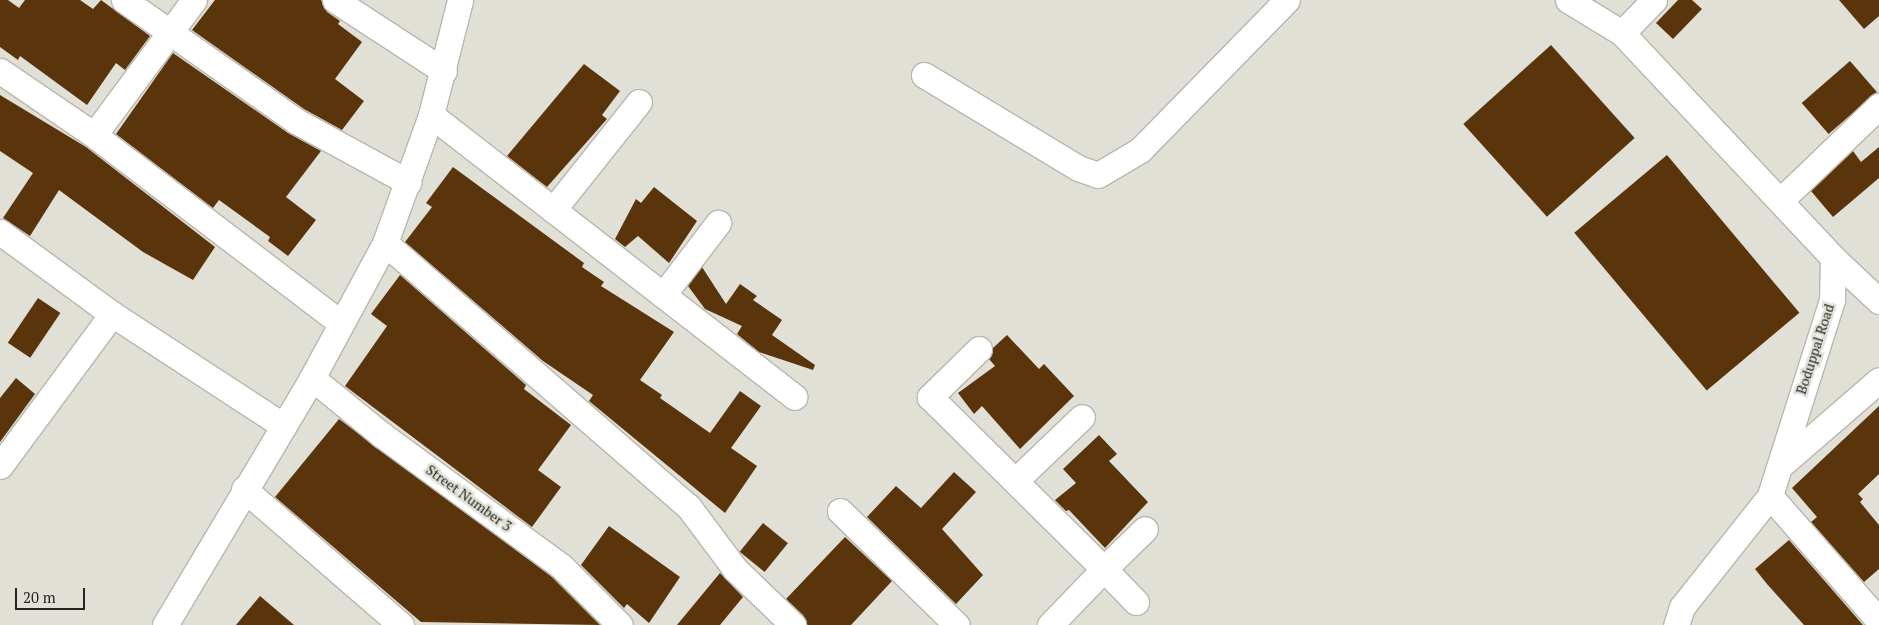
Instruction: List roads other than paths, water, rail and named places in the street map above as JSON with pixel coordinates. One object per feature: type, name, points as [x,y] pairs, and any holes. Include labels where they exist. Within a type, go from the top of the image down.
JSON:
[{"type":"street","points":[[124,0],[296,121],[408,182]]},
{"type":"street","points":[[94,135],[169,31],[194,0]]},
{"type":"street","points":[[335,0],[444,71]]},
{"type":"street","points":[[173,621],[244,489],[312,378],[384,243],[408,182],[431,115],[444,71],[460,0]]},
{"type":"street","points":[[924,76],[1078,168],[1098,175],[1140,150],[1287,0]]},
{"type":"street","points":[[1568,0],[1622,33],[1781,200],[1833,258],[1879,301]]},
{"type":"street","points":[[1622,33],[1654,0]]},
{"type":"street","points":[[0,71],[94,135],[341,323]]},
{"type":"street","points":[[553,210],[639,102]]},
{"type":"street","points":[[1781,200],[1879,106]]},
{"type":"street","points":[[431,115],[794,397]]},
{"type":"street","points":[[663,295],[718,223]]},
{"type":"street","points":[[0,232],[112,314],[284,426]]},
{"type":"street","points":[[384,243],[688,506],[735,570],[793,625]]},
{"type":"street","name":"Boduppal Road","points":[[1685,619],[1770,496],[1782,464],[1800,396],[1832,300],[1833,258]]},
{"type":"street","points":[[2,458],[112,314]]},
{"type":"street","points":[[979,349],[930,397],[1016,480],[1136,602]]},
{"type":"street","name":"Street Number 3","points":[[312,378],[382,435],[561,566],[620,625]]},
{"type":"street","points":[[1782,464],[1879,380]]},
{"type":"street","points":[[1016,480],[1082,417]]},
{"type":"street","points":[[244,489],[402,625]]},
{"type":"street","points":[[1770,496],[1879,621]]},
{"type":"street","points":[[840,511],[957,625]]},
{"type":"street","points":[[1050,625],[1145,530]]}]
